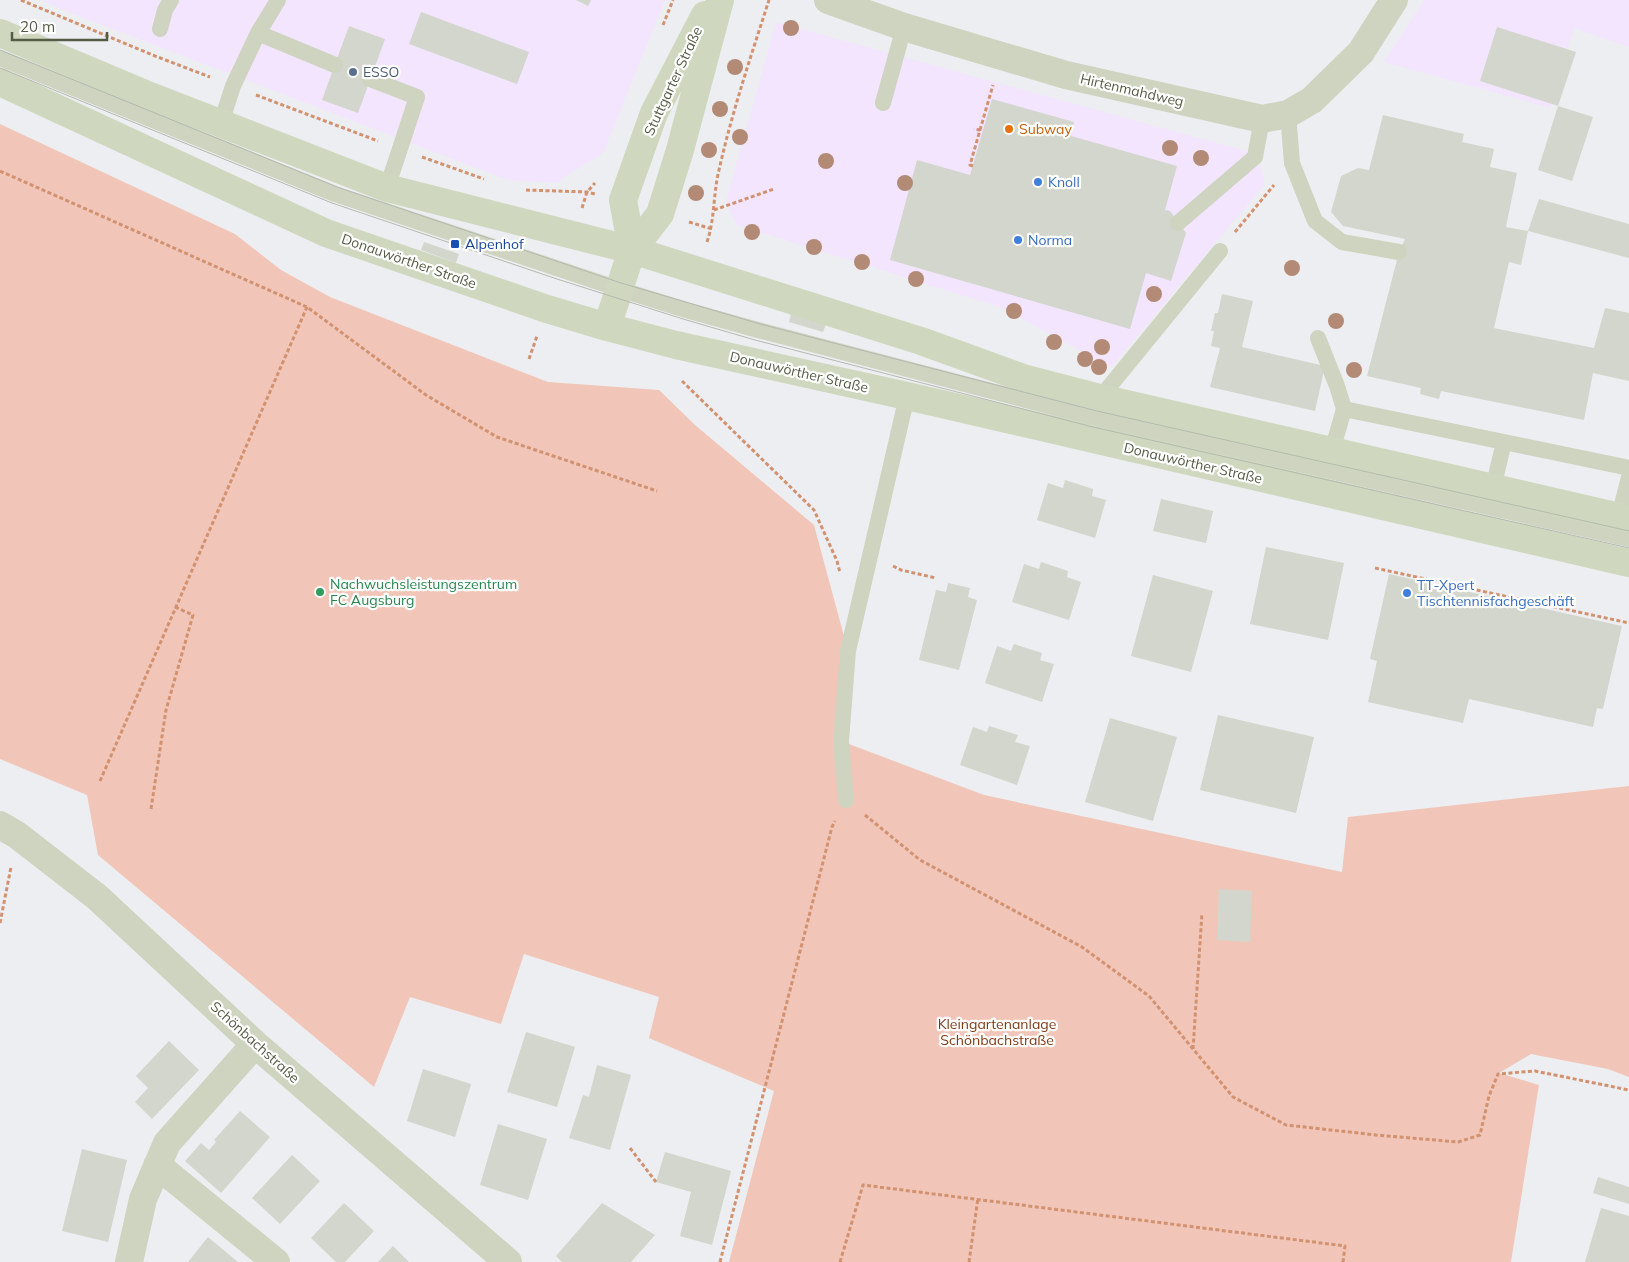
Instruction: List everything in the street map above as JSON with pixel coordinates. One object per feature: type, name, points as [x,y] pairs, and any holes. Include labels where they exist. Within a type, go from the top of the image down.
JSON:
[{"type":"main road","name":"Stuttgarter Straße","points":[[632,250],[623,200],[654,113],[712,0]]},
{"type":"main road","name":"Stuttgarter Straße","points":[[607,327],[632,250],[660,214],[680,150],[720,0]]},
{"type":"main road","points":[[0,33],[145,94],[387,188],[632,250],[921,341],[1023,378],[1100,398],[1493,488],[1626,525]]},
{"type":"main road","name":"Donauwörther Straße","points":[[0,82],[326,233],[547,309],[607,327],[676,345],[907,396],[1629,563]]},
{"type":"street","name":"Hirtenmahdweg","points":[[828,0],[904,28],[1066,75],[1262,119],[1288,114],[1312,100],[1361,52],[1394,0]]},
{"type":"street","name":"Schönbachstraße","points":[[9,830],[97,897],[255,1044],[508,1262]]},
{"type":"street","points":[[129,1262],[143,1199],[167,1143],[255,1044]]},
{"type":"street","points":[[157,1165],[276,1262]]},
{"type":"lane","points":[[160,29],[165,10],[171,0]]},
{"type":"lane","points":[[221,123],[233,86],[258,33],[278,0]]},
{"type":"lane","points":[[883,103],[904,28]]},
{"type":"lane","points":[[258,33],[335,65]]},
{"type":"lane","points":[[0,58],[335,194],[619,289],[758,330],[1095,418],[1626,525],[1629,477]]},
{"type":"lane","points":[[370,80],[416,97],[387,188]]},
{"type":"lane","points":[[1288,114],[1292,163],[1315,221],[1342,242],[1399,252]]},
{"type":"lane","points":[[1178,224],[1255,156],[1262,119]]},
{"type":"lane","points":[[1100,398],[1220,251]]},
{"type":"lane","points":[[1318,338],[1344,409],[1332,451]]},
{"type":"lane","points":[[846,800],[841,740],[848,650],[907,396]]},
{"type":"lane","points":[[1344,409],[1629,468]]},
{"type":"lane","points":[[1493,488],[1504,442]]},
{"type":"path","points":[[21,0],[155,56],[400,150],[488,180]]},
{"type":"path","points":[[698,272],[712,229],[718,173],[736,99],[769,0]]},
{"type":"path","points":[[973,166],[970,165],[1001,56]]},
{"type":"path","points":[[974,129],[980,130]]},
{"type":"path","points":[[1220,251],[1292,163]]},
{"type":"path","points":[[0,171],[307,306],[426,395],[497,438],[657,491]]},
{"type":"path","points":[[714,210],[774,188]]},
{"type":"path","points":[[523,190],[587,192],[623,200]]},
{"type":"path","points":[[660,214],[712,229]]},
{"type":"path","points":[[100,781],[307,306]]},
{"type":"path","points":[[682,381],[814,510],[837,561],[842,580]]},
{"type":"path","points":[[870,555],[901,570],[936,578]]},
{"type":"path","points":[[1375,568],[1629,624]]},
{"type":"path","points":[[151,808],[166,710],[193,615],[175,607]]},
{"type":"path","points":[[720,1262],[832,827],[846,800],[920,860],[1089,953],[1149,996],[1233,1097],[1286,1125],[1458,1142],[1480,1135],[1489,1096],[1498,1074],[1535,1071],[1629,1090]]},
{"type":"path","points":[[0,923],[9,830]]},
{"type":"path","points":[[1194,1050],[1202,913]]},
{"type":"path","points":[[630,1148],[656,1182]]},
{"type":"path","points":[[840,1262],[862,1184],[1345,1246],[1343,1262]]},
{"type":"path","points":[[969,1262],[978,1198]]},
{"type":"shaded area","points":[[41,0],[665,0],[603,153],[556,183],[508,180]]},
{"type":"shaded area","points":[[1424,0],[1629,0],[1629,47],[1574,28],[1550,108],[1384,62]]},
{"type":"shaded area","points":[[776,22],[1257,154],[1265,184],[1111,367],[1000,307],[737,225],[726,202]]},
{"type":"green space","name":"Kleingartenanlage Schönbachstraße","points":[[0,124],[235,234],[281,270],[330,297],[548,382],[659,390],[695,425],[814,525],[848,651],[841,741],[984,795],[1342,872],[1348,817],[1629,786],[1629,1077],[1608,1069],[1531,1054],[1499,1073],[1539,1085],[1511,1262],[729,1262],[774,1091],[649,1038],[659,997],[524,954],[501,1024],[410,997],[374,1087],[98,855],[87,795],[0,759]]},
{"type":"building","points":[[576,0],[591,0],[588,6]]},
{"type":"building","points":[[421,12],[529,52],[517,84],[409,44]]},
{"type":"building","name":"ESSO","points":[[349,26],[385,39],[358,113],[322,100]]},
{"type":"building","points":[[1497,27],[1576,52],[1558,106],[1480,81]]},
{"type":"building","points":[[992,99],[1074,122],[1071,136],[1177,166],[1165,210],[1170,211],[1186,233],[1171,281],[1146,273],[1130,329],[890,260],[917,160],[970,175]]},
{"type":"building","points":[[1558,106],[1593,117],[1572,181],[1538,170]]},
{"type":"building","points":[[1383,115],[1464,134],[1462,142],[1494,149],[1490,167],[1517,173],[1506,227],[1528,231],[1521,265],[1509,262],[1494,328],[1594,348],[1605,308],[1629,313],[1629,381],[1593,373],[1584,420],[1441,391],[1439,399],[1420,394],[1421,388],[1367,376],[1399,252],[1405,239],[1343,226],[1331,212],[1341,176],[1358,168],[1369,170]]},
{"type":"building","points":[[1539,199],[1629,224],[1629,258],[1528,231]]},
{"type":"building","points":[[424,242],[459,254],[456,263],[421,250]]},
{"type":"building","points":[[1222,294],[1253,301],[1242,347],[1325,366],[1315,411],[1210,387],[1220,348],[1211,346],[1214,331],[1211,331],[1215,313],[1218,313]]},
{"type":"building","points":[[791,314],[826,324],[823,332],[789,322]]},
{"type":"building","points":[[1065,480],[1093,489],[1092,496],[1106,500],[1095,538],[1037,520],[1048,483],[1063,488]]},
{"type":"building","points":[[1161,499],[1213,511],[1206,543],[1153,531]]},
{"type":"building","points":[[1266,547],[1344,563],[1328,640],[1250,624]]},
{"type":"building","points":[[1041,562],[1068,571],[1067,577],[1081,582],[1069,620],[1012,602],[1024,564],[1039,569]]},
{"type":"building","points":[[1389,574],[1622,626],[1603,709],[1597,708],[1593,727],[1469,699],[1463,723],[1368,702],[1377,661],[1370,659]]},
{"type":"building","points":[[1153,575],[1213,591],[1191,672],[1131,656]]},
{"type":"building","points":[[948,583],[970,588],[968,597],[977,600],[959,670],[919,660],[936,590],[946,592]]},
{"type":"building","points":[[1014,644],[1042,653],[1040,660],[1054,664],[1042,702],[985,683],[997,646],[1011,651]]},
{"type":"building","points":[[1218,715],[1314,737],[1296,813],[1200,790]]},
{"type":"building","points":[[1110,718],[1177,737],[1153,821],[1085,802]]},
{"type":"building","points":[[989,726],[1018,735],[1015,742],[1030,746],[1017,785],[960,765],[973,727],[987,732]]},
{"type":"building","points":[[1219,889],[1252,891],[1250,942],[1217,940]]},
{"type":"building","points":[[526,1032],[575,1047],[557,1107],[507,1092]]},
{"type":"building","points":[[169,1041],[199,1070],[152,1119],[135,1102],[148,1088],[136,1076]]},
{"type":"building","points":[[597,1065],[631,1075],[610,1150],[569,1138],[583,1095],[589,1097]]},
{"type":"building","points":[[423,1069],[471,1084],[455,1137],[407,1121]]},
{"type":"building","points":[[240,1111],[270,1137],[221,1193],[185,1161],[201,1143],[209,1150],[216,1142],[214,1140]]},
{"type":"building","points":[[498,1124],[547,1139],[528,1200],[480,1185]]},
{"type":"building","points":[[82,1149],[127,1160],[108,1242],[62,1231]]},
{"type":"building","points":[[665,1152],[731,1171],[712,1245],[680,1236],[691,1192],[656,1182]]},
{"type":"building","points":[[292,1155],[320,1181],[280,1224],[252,1198]]},
{"type":"building","points":[[1598,1177],[1629,1187],[1629,1204],[1593,1193]]},
{"type":"building","points":[[344,1203],[374,1231],[345,1262],[336,1262],[311,1238]]},
{"type":"building","points":[[602,1203],[655,1235],[631,1262],[562,1262],[556,1256]]},
{"type":"building","points":[[1601,1208],[1629,1216],[1629,1262],[1585,1262]]},
{"type":"building","points":[[208,1237],[238,1262],[188,1262]]},
{"type":"building","points":[[393,1246],[409,1262],[378,1262]]},
{"type":"tram line","points":[[0,50],[337,187],[621,283],[760,324],[1097,411],[1629,531]]},
{"type":"tram line","points":[[0,68],[332,203],[557,279],[683,319],[755,340],[1093,427],[1629,548]]},
{"type":"place","name":"ESSO","points":[[353,72]]},
{"type":"place","name":"Subway","points":[[1009,129]]},
{"type":"place","name":"Knoll","points":[[1038,182]]},
{"type":"place","name":"Norma","points":[[1018,240]]},
{"type":"place","name":"Alpenhof","points":[[455,244]]},
{"type":"place","name":"Nachwuchsleistungszentrum FC Augsburg","points":[[320,592]]},
{"type":"place","name":"TT-Xpert Tischtennisfachgeschäft","points":[[1407,593]]}]
